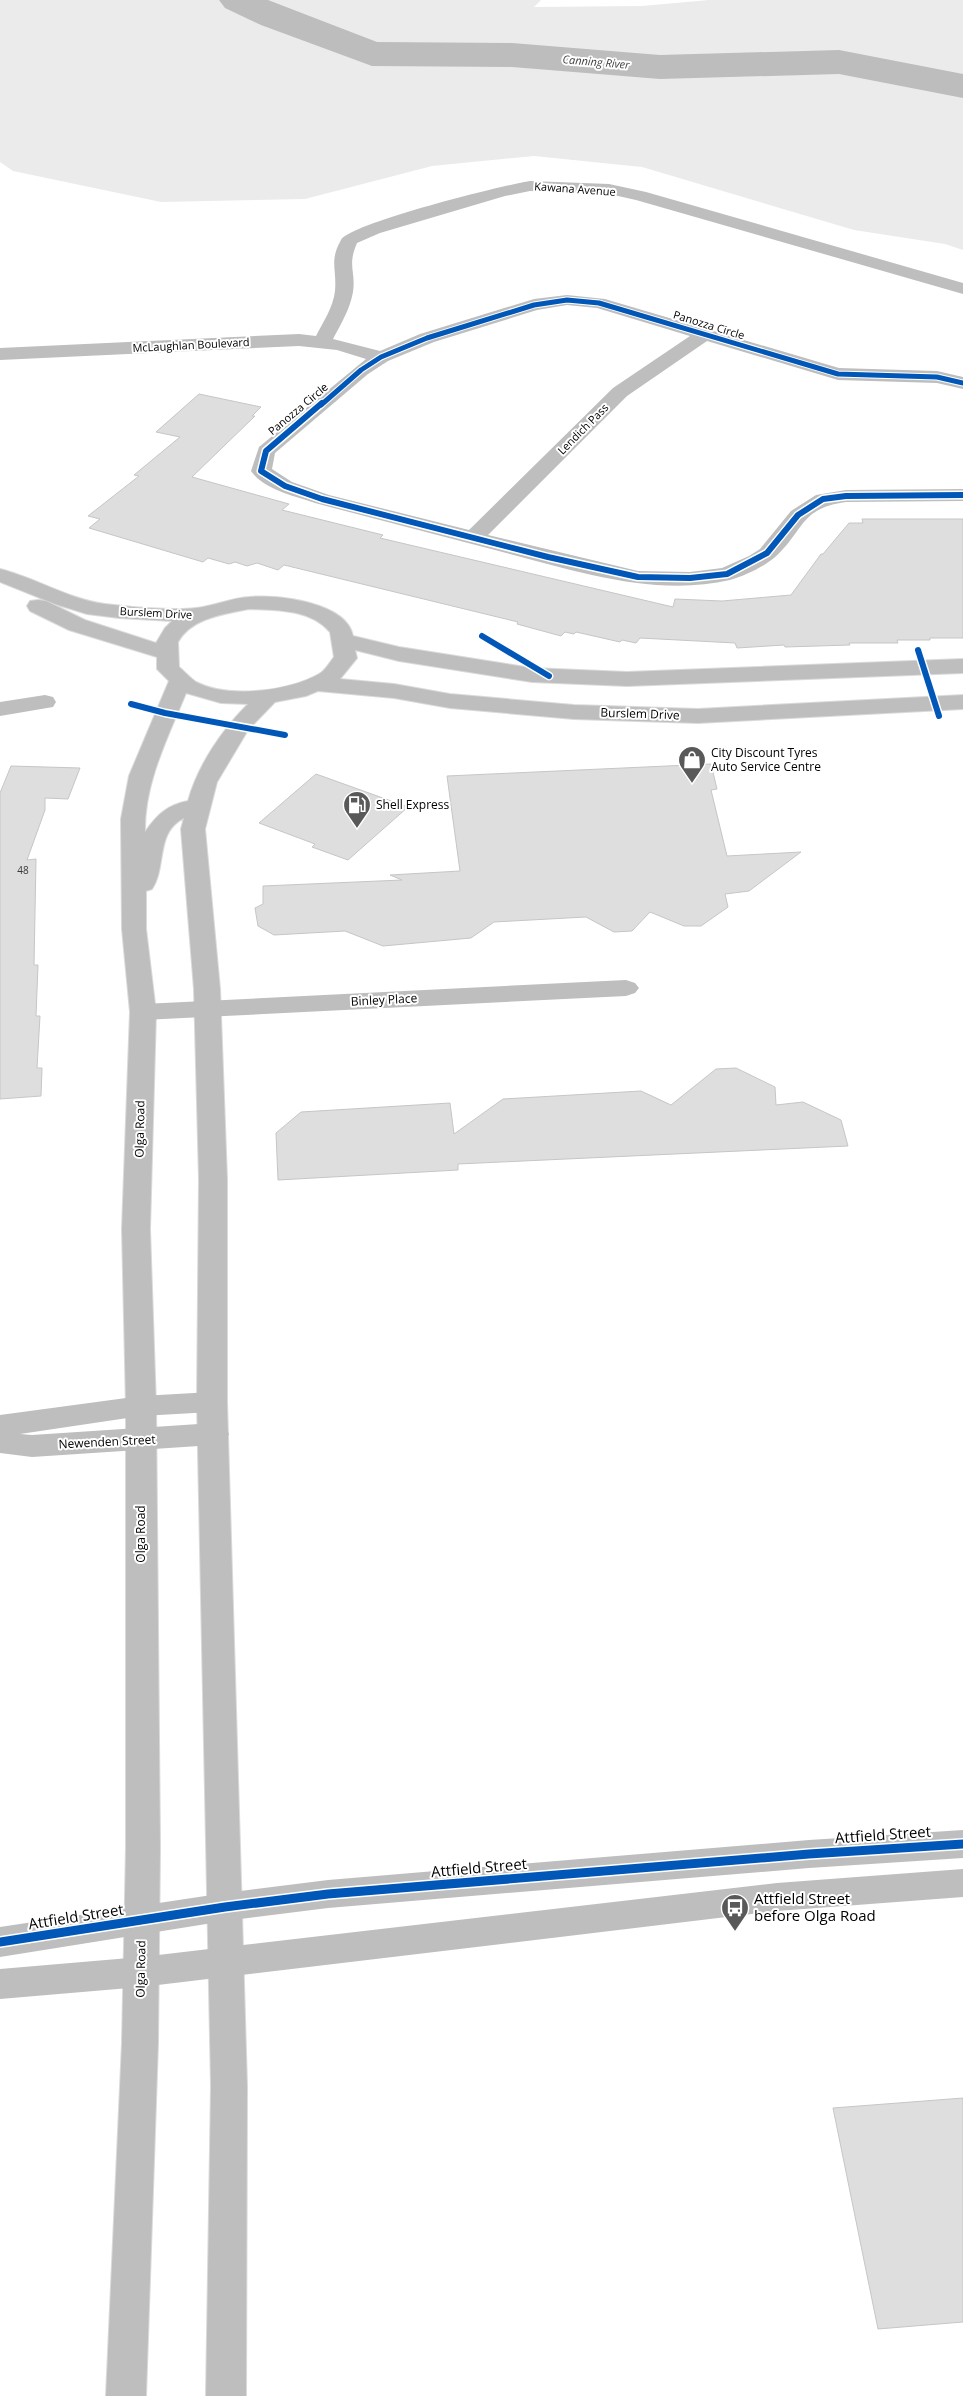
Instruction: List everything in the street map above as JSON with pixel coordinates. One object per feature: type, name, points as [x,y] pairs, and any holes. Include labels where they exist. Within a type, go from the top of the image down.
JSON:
[{"type":"main road","name":"Kawana Avenue","points":[[322,342],[340,308],[344,291],[342,257],[350,240],[374,229],[502,191],[530,186],[609,190],[640,196],[963,289]]},
{"type":"main road","name":"Panozza Circle","points":[[963,383],[937,377],[838,374],[599,303],[567,300],[534,306],[427,338],[381,357],[361,370],[266,451],[261,471],[285,486],[322,499],[473,538],[638,576],[690,578],[727,574],[753,562],[767,553],[802,511],[823,500],[846,496],[963,495]]},
{"type":"main road","name":"Lendich Pass","points":[[473,538],[620,392],[704,335]]},
{"type":"main road","name":"McLaughlan Boulevard","points":[[0,354],[260,341],[322,342],[381,357]]},
{"type":"main road","name":"Burslem Drive","points":[[0,575],[73,603],[123,612],[199,615]]},
{"type":"main road","name":"Burslem Drive","points":[[0,587],[78,625],[164,652]]},
{"type":"main road","name":"Burslem Drive","points":[[249,603],[277,604],[302,608],[324,616],[339,628],[347,641],[346,656],[336,671],[318,684],[294,693],[266,698],[218,696],[197,690],[180,681],[165,662],[164,652],[168,638],[181,625],[199,615],[223,607],[249,603]]},
{"type":"main road","points":[[347,641],[399,654],[532,675],[588,689],[657,694],[760,690],[790,698],[797,712]]},
{"type":"main road","points":[[399,654],[430,671],[446,687],[450,701]]},
{"type":"main road","points":[[532,675],[626,680],[963,666]]},
{"type":"main road","name":"Olga Road","points":[[126,2396],[141,1972],[143,1846],[141,1406],[136,1229],[143,1012],[134,929],[134,811],[141,776],[180,681]]},
{"type":"main road","name":"Burslem Drive","points":[[318,684],[394,691],[450,701],[574,712],[698,716],[963,702]]},
{"type":"main road","points":[[226,2396],[229,2086],[212,1402],[214,1179],[208,1008],[194,829],[205,782],[226,744],[239,726],[266,698]]},
{"type":"main road","points":[[0,709],[45,702]]},
{"type":"main road","points":[[134,929],[146,864],[158,826],[170,815],[182,808],[199,806]]},
{"type":"main road","name":"Binley Place","points":[[143,1012],[626,988]]},
{"type":"main road","points":[[0,1426],[141,1406],[212,1402]]},
{"type":"main road","name":"Newenden Street","points":[[0,1442],[32,1446],[214,1434]]},
{"type":"main road","name":"Attfield Street","points":[[0,1942],[225,1907],[328,1894],[799,1855],[963,1844]]},
{"type":"main road","points":[[0,1984],[141,1972],[330,1948],[777,1898],[963,1883]]},
{"type":"shaded area","points":[[0,0],[541,0],[534,7],[642,6],[709,0],[963,0],[963,250],[945,244],[854,230],[642,167],[534,156],[432,166],[305,199],[161,202],[13,171],[0,162]]},
{"type":"building","points":[[199,394],[261,407],[252,416],[255,416],[192,477],[289,504],[282,510],[383,535],[380,538],[673,607],[675,599],[722,601],[791,595],[821,554],[849,523],[863,523],[862,519],[963,519],[963,638],[897,640],[898,643],[849,643],[850,645],[785,647],[784,645],[737,648],[735,643],[640,638],[636,643],[622,640],[620,642],[576,632],[574,634],[565,632],[561,636],[517,624],[518,622],[284,565],[278,570],[257,563],[247,566],[235,562],[229,564],[208,558],[203,562],[89,528],[100,519],[88,516],[139,476],[134,475],[180,437],[156,432]]},
{"type":"building","points":[[711,764],[717,789],[711,790],[727,856],[801,852],[749,891],[725,894],[728,907],[701,926],[684,926],[650,912],[632,931],[614,932],[586,917],[494,922],[471,938],[383,946],[345,931],[274,935],[258,926],[255,908],[263,904],[263,886],[402,880],[390,875],[460,871],[447,776]]},
{"type":"building","points":[[11,766],[80,768],[68,799],[45,798],[45,810],[27,860],[36,859],[34,965],[38,965],[36,1016],[40,1016],[37,1068],[42,1068],[41,1096],[0,1099],[0,793]]},
{"type":"building","points":[[316,774],[408,807],[348,860],[312,847],[315,844],[259,823]]},
{"type":"building","points":[[736,1068],[775,1087],[776,1105],[803,1102],[841,1120],[848,1146],[458,1164],[458,1170],[278,1180],[276,1133],[301,1112],[450,1103],[454,1134],[503,1099],[641,1091],[671,1105],[716,1069]]},
{"type":"building","points":[[963,2098],[963,2322],[878,2329],[833,2108]]},
{"type":"waterway","name":"Canning River","points":[[238,0],[274,17],[372,54],[512,55],[660,67],[839,62],[963,86]]},
{"type":"cycle path","points":[[963,383],[937,377],[838,374],[599,303],[567,300],[534,305],[427,338],[381,357],[361,370],[266,451],[261,471],[285,486],[322,499],[548,557],[638,577],[690,578],[727,574],[767,553],[798,515],[806,508],[823,499],[846,496],[963,495]]},
{"type":"cycle path","points":[[482,636],[549,676]]},
{"type":"cycle path","points":[[918,650],[939,716]]},
{"type":"cycle path","points":[[131,704],[165,713],[285,735]]},
{"type":"cycle path","points":[[0,1942],[225,1907],[328,1894],[809,1854],[963,1844]]},
{"type":"place","name":"City Discount Tyres Auto Service Centre","points":[[692,784]]},
{"type":"place","name":"Shell Express","points":[[357,829]]},
{"type":"place","name":"Attfield Street before Olga Road","points":[[735,1932]]}]
